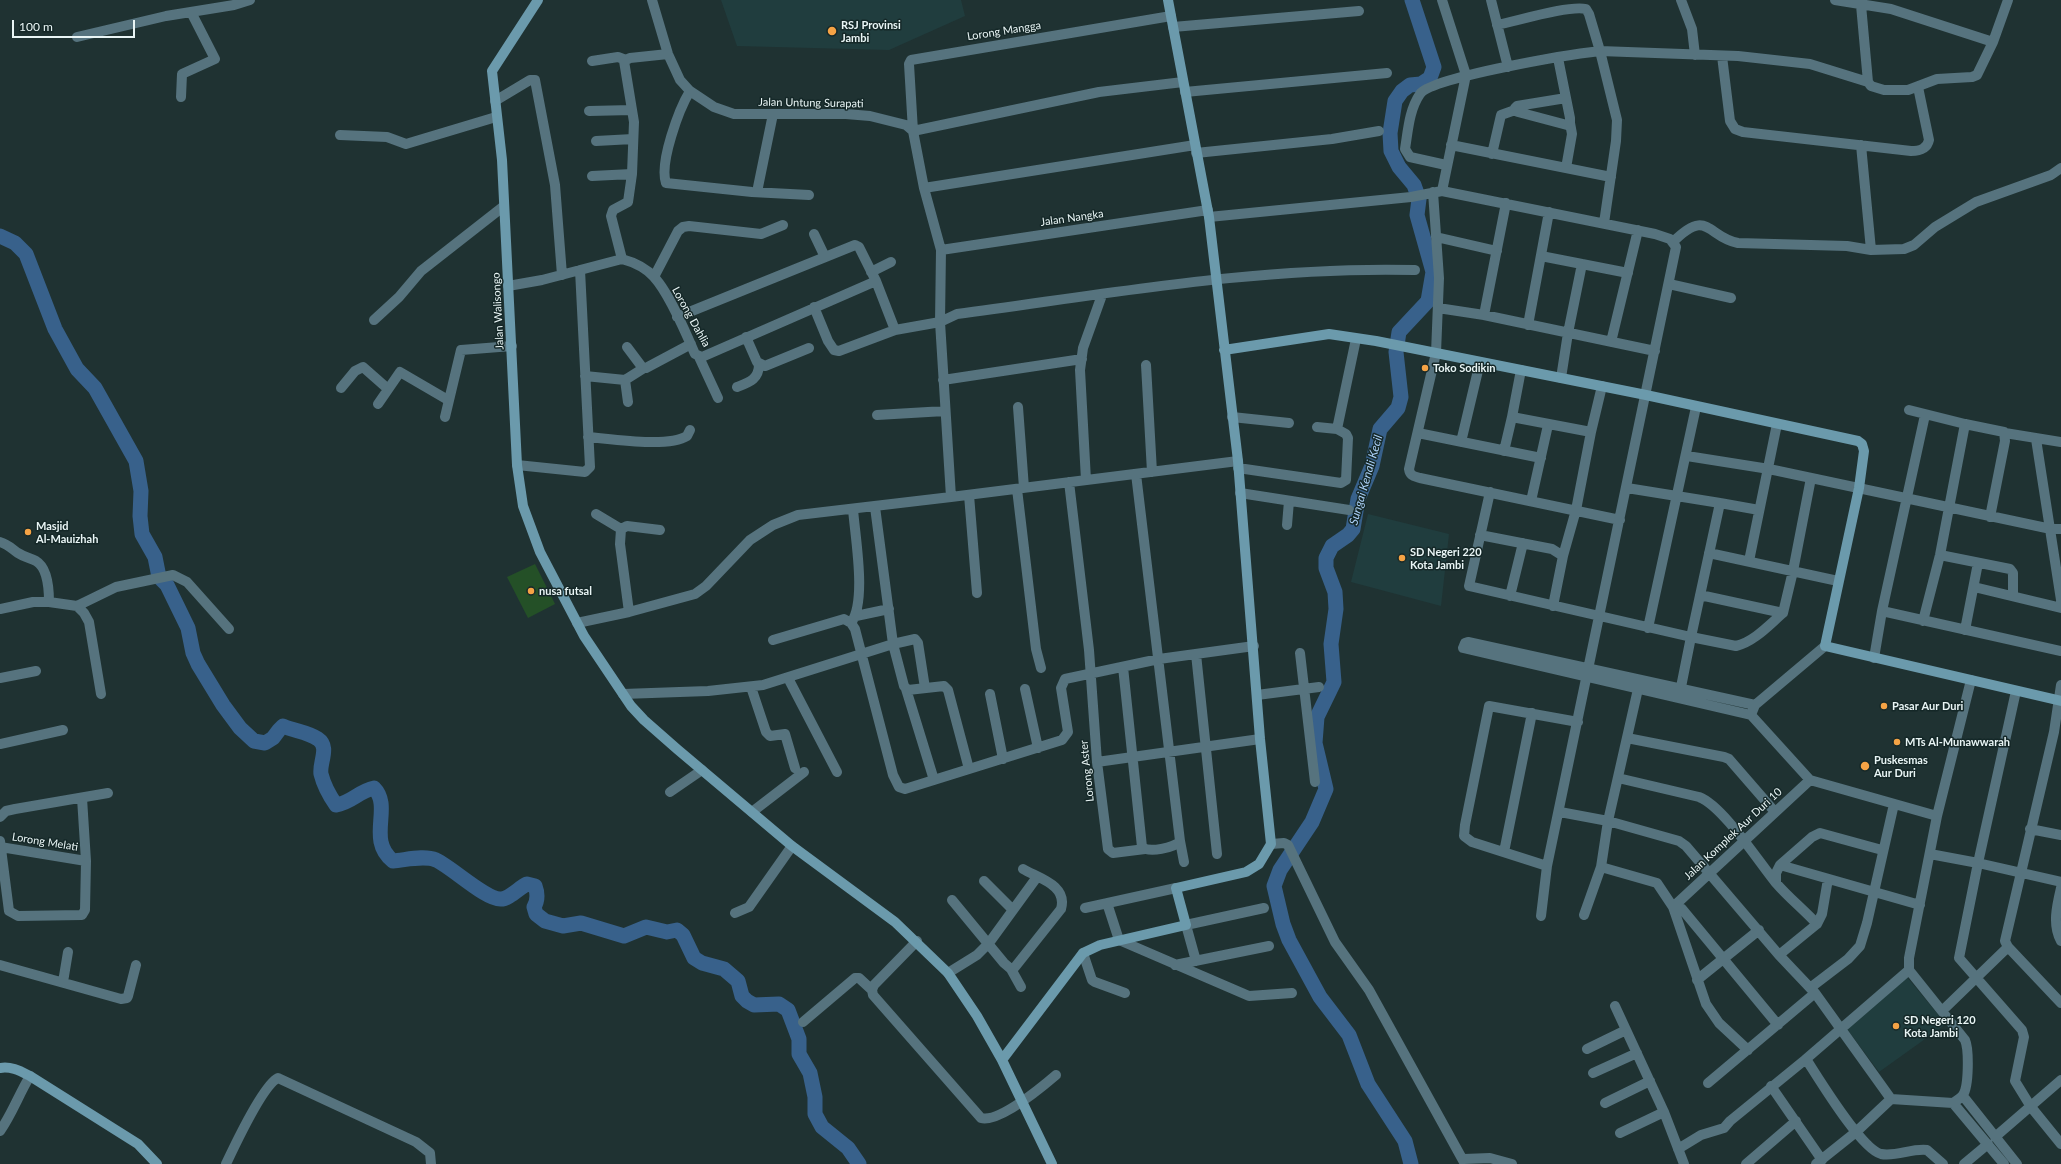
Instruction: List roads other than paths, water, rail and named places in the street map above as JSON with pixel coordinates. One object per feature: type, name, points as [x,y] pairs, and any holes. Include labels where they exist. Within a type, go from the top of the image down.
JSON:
[{"type":"street","points":[[77,37],[166,16],[234,5],[250,0]]},
{"type":"street","name":"Jalan Walisongo","points":[[538,0],[493,68],[496,117],[502,160],[517,465],[520,492],[526,520],[540,552],[577,622],[623,694],[644,720],[792,846],[850,887],[917,941],[948,973],[977,1016],[1002,1060],[1052,1164]]},
{"type":"street","name":"Jalan Untung Surapati","points":[[652,0],[668,54],[680,80],[690,91],[724,112],[734,114],[870,116],[906,125],[913,131]]},
{"type":"street","points":[[1085,908],[1246,872],[1259,864],[1271,844],[1260,739],[1254,646],[1238,464],[1208,213],[1168,0]]},
{"type":"street","points":[[1442,0],[1466,75],[1446,166],[1432,192],[1439,278],[1436,354],[1409,469],[1413,476],[1620,520]]},
{"type":"street","points":[[1491,0],[1508,67]]},
{"type":"street","points":[[1681,0],[1692,29],[1694,55]]},
{"type":"street","points":[[1835,0],[1902,12],[1993,42]]},
{"type":"street","points":[[1446,166],[1406,154],[1405,149],[1411,112],[1420,93],[1426,88],[1466,75],[1600,51],[1722,56],[1810,64],[1868,82],[1871,86],[1884,90],[1918,87],[1936,79],[1972,77],[1977,75],[1993,42],[2008,0]]},
{"type":"street","points":[[1861,5],[1868,82]]},
{"type":"street","points":[[1497,25],[1564,10],[1586,9],[1589,14],[1617,120],[1616,141],[1604,223]]},
{"type":"street","points":[[1173,27],[1359,11]]},
{"type":"street","points":[[181,97],[182,74],[215,59],[191,12]]},
{"type":"street","name":"Lorong Mangga","points":[[913,131],[909,64],[911,60],[1171,16]]},
{"type":"street","points":[[592,61],[618,57],[626,60],[668,54]]},
{"type":"street","points":[[1722,56],[1730,121],[1735,129],[1743,132],[1861,146],[1911,151],[1923,150],[1929,140],[1918,87]]},
{"type":"street","points":[[1558,58],[1572,134],[1566,168]]},
{"type":"street","points":[[508,286],[562,275],[622,259],[612,213],[628,202],[632,174],[632,110],[625,69],[626,60]]},
{"type":"street","points":[[951,497],[940,322],[940,250],[924,188],[913,131],[1084,95],[1387,73]]},
{"type":"street","points":[[495,101],[530,80],[535,80],[555,185],[562,275]]},
{"type":"street","points":[[690,91],[677,117],[665,164],[665,182],[671,184],[757,192],[809,195]]},
{"type":"street","points":[[1492,154],[1501,115],[1515,110],[1517,106],[1566,98]]},
{"type":"street","points":[[589,111],[632,110]]},
{"type":"street","points":[[1515,110],[1567,125],[1570,123]]},
{"type":"street","points":[[757,192],[773,114]]},
{"type":"street","points":[[340,135],[387,137],[406,144],[496,117]]},
{"type":"street","points":[[924,188],[1195,149],[1332,139],[1379,131]]},
{"type":"street","points":[[596,141],[633,139]]},
{"type":"street","points":[[1451,145],[1611,177]]},
{"type":"street","points":[[1861,146],[1871,250]]},
{"type":"street","points":[[1673,242],[1687,231],[1701,225],[1709,227],[1727,239],[1738,243],[1847,246],[1871,250],[1904,249],[1911,247],[1935,227],[1976,202],[2051,175],[2061,168]]},
{"type":"street","points":[[592,176],[632,174]]},
{"type":"street","points":[[1432,192],[1506,203],[1638,230],[1666,237],[1673,242],[1675,252],[1560,812],[1547,866],[1541,916]]},
{"type":"street","name":"Jalan Nangka","points":[[940,250],[1208,213],[1411,197],[1432,192]]},
{"type":"street","points":[[1484,315],[1506,203]]},
{"type":"street","points":[[374,320],[399,297],[421,271],[504,206]]},
{"type":"street","points":[[1528,325],[1549,212]]},
{"type":"street","points":[[654,276],[678,231],[683,227],[690,226],[761,234],[783,225]]},
{"type":"street","points":[[1611,342],[1638,230]]},
{"type":"street","points":[[814,234],[825,257]]},
{"type":"street","points":[[1436,236],[1497,250]]},
{"type":"street","points":[[677,317],[852,246],[857,246],[876,282],[895,330]]},
{"type":"street","points":[[1541,256],[1628,273]]},
{"type":"street","name":"Lorong Dahlia","points":[[622,259],[636,264],[654,276],[677,317],[695,354],[699,357],[706,357],[746,337],[876,282]]},
{"type":"street","points":[[871,272],[891,262]]},
{"type":"street","points":[[1561,378],[1568,333],[1582,264]]},
{"type":"street","points":[[814,307],[828,341],[834,350],[839,351],[895,330],[940,322],[957,314],[1216,280],[1361,269],[1415,270]]},
{"type":"street","points":[[517,465],[587,471],[590,467],[580,270]]},
{"type":"street","points":[[1669,284],[1731,298]]},
{"type":"street","points":[[1086,480],[1080,370],[1083,348],[1102,295]]},
{"type":"street","points":[[1438,308],[1484,315],[1655,351]]},
{"type":"street","points":[[1224,350],[1327,334],[1376,341],[1602,386],[1858,440],[1862,444],[1864,451],[1859,488],[1825,646],[1755,705],[1751,715]]},
{"type":"street","points":[[737,387],[754,379],[759,372],[759,364],[746,337]]},
{"type":"street","points":[[1337,429],[1356,339]]},
{"type":"street","points":[[585,376],[625,380],[644,368],[663,360],[691,344]]},
{"type":"street","points":[[444,417],[461,350],[512,346]]},
{"type":"street","points":[[627,347],[644,368]]},
{"type":"street","points":[[759,364],[765,366],[809,348]]},
{"type":"street","points":[[699,357],[718,398]]},
{"type":"street","points":[[943,380],[1082,359]]},
{"type":"street","points":[[1461,442],[1480,362]]},
{"type":"street","points":[[1146,365],[1152,472]]},
{"type":"street","points":[[341,388],[355,371],[363,367],[388,389]]},
{"type":"street","points":[[1504,451],[1521,370]]},
{"type":"street","points":[[378,404],[401,372],[448,400]]},
{"type":"street","points":[[625,380],[628,402]]},
{"type":"street","points":[[1554,606],[1563,556],[1576,510],[1590,432],[1602,386]]},
{"type":"street","points":[[1648,628],[1676,496],[1687,456],[1696,406]]},
{"type":"street","points":[[1018,407],[1020,488],[1036,649],[1041,668]]},
{"type":"street","points":[[1909,410],[1966,424],[2002,430],[2005,433],[2061,442]]},
{"type":"street","points":[[876,415],[945,411]]},
{"type":"street","points":[[1874,658],[1882,611],[1925,415]]},
{"type":"street","points":[[1232,417],[1289,423]]},
{"type":"street","points":[[1512,417],[1590,432]]},
{"type":"street","points":[[1749,561],[1777,424]]},
{"type":"street","points":[[1924,621],[1940,554],[1966,424]]},
{"type":"street","points":[[1531,501],[1548,425]]},
{"type":"street","points":[[577,622],[629,612],[689,596],[701,590],[750,540],[773,525],[798,515],[875,507],[1152,472],[1238,464],[1341,483],[1346,480],[1347,475],[1349,440],[1346,434],[1337,429],[1318,428]]},
{"type":"street","points":[[588,437],[652,442],[679,440],[687,436],[690,430]]},
{"type":"street","points":[[1418,433],[1541,458]]},
{"type":"street","points":[[1990,517],[2005,433]]},
{"type":"street","points":[[2036,439],[2056,529],[2061,600]]},
{"type":"street","points":[[1687,456],[1769,469],[1990,517],[2056,529]]},
{"type":"street","points":[[1136,474],[1180,841],[1184,862]]},
{"type":"street","points":[[1490,492],[1469,586],[1648,628],[1736,646],[1741,645],[1762,631],[1783,613],[1794,571],[1811,478]]},
{"type":"street","name":"Lorong Aster","points":[[1069,482],[1091,674],[1097,762],[1108,849],[1113,853],[1124,853],[1144,849]]},
{"type":"street","points":[[1627,488],[1759,510]]},
{"type":"street","points":[[1240,493],[1349,510]]},
{"type":"street","points":[[969,495],[977,593]]},
{"type":"street","points":[[1287,524],[1289,500]]},
{"type":"street","points":[[1681,687],[1720,503]]},
{"type":"street","points":[[875,507],[893,644],[934,780]]},
{"type":"street","points":[[853,509],[860,596],[853,619],[884,743],[899,787],[905,789],[1062,740],[1068,732],[1061,688],[1065,679],[1159,659],[1254,646]]},
{"type":"street","points":[[596,514],[621,529]]},
{"type":"street","points":[[621,529],[626,526],[660,530]]},
{"type":"street","points":[[621,529],[620,544],[629,612]]},
{"type":"street","points":[[1480,535],[1556,550],[1563,556]]},
{"type":"street","points":[[0,542],[8,544],[18,553],[37,562],[43,568],[48,588],[49,602]]},
{"type":"street","points":[[1510,596],[1523,543]]},
{"type":"street","points":[[1709,553],[1838,581]]},
{"type":"street","points":[[1940,554],[2012,571],[2013,596]]},
{"type":"street","points":[[1965,630],[1978,563]]},
{"type":"street","points":[[0,610],[33,602],[49,602],[77,606],[116,587],[173,575],[184,579],[229,629]]},
{"type":"street","points":[[1974,587],[2061,608]]},
{"type":"street","points":[[1700,595],[1783,613]]},
{"type":"street","points":[[77,606],[84,613],[89,622],[101,694]]},
{"type":"street","points":[[773,640],[844,619],[853,619],[889,609]]},
{"type":"street","points":[[1882,611],[2061,652]]},
{"type":"street","points":[[623,694],[702,691],[751,686],[788,678],[893,644],[916,640],[925,688]]},
{"type":"street","points":[[1588,673],[1468,642],[1465,643],[1463,648],[1625,681],[1681,687],[1755,705]]},
{"type":"street","points":[[1825,646],[2059,701]]},
{"type":"street","points":[[1300,653],[1315,782]]},
{"type":"street","points":[[1196,654],[1217,854]]},
{"type":"street","points":[[1123,667],[1142,847],[1149,850],[1175,845],[1180,841]]},
{"type":"street","points":[[0,678],[36,671]]},
{"type":"street","points":[[788,678],[837,772]]},
{"type":"street","points":[[1771,1086],[1796,1121],[1819,1162],[1856,1132],[1891,1099],[1953,1103],[1963,1096],[1966,1088],[1967,1045],[1909,970],[1909,958],[1937,816],[1971,680]]},
{"type":"street","points":[[1625,681],[1638,689],[1751,715],[1810,780],[1937,816]]},
{"type":"street","points":[[2061,685],[2054,732],[2020,872],[2005,942],[2061,1003]]},
{"type":"street","points":[[751,686],[766,732],[770,736],[783,734],[786,736],[800,770],[752,812]]},
{"type":"street","points":[[906,689],[944,686],[948,690],[969,769]]},
{"type":"street","points":[[1257,695],[1319,687]]},
{"type":"street","points":[[1025,689],[1038,748]]},
{"type":"street","points":[[1584,915],[1600,867],[1608,821],[1638,689]]},
{"type":"street","points":[[2016,691],[1958,956],[1959,960],[2024,1034],[2015,1081],[2031,1107],[2061,1144]]},
{"type":"street","points":[[990,694],[1003,759]]},
{"type":"street","points":[[1547,866],[1467,839],[1464,834],[1489,706],[1578,722]]},
{"type":"street","points":[[1504,852],[1532,713]]},
{"type":"street","points":[[0,744],[63,730]]},
{"type":"street","points":[[1627,738],[1724,756],[1729,759],[1775,812]]},
{"type":"street","points":[[1097,762],[1170,753],[1260,739]]},
{"type":"street","points":[[670,792],[702,770]]},
{"type":"street","points":[[1618,778],[1704,799],[1744,841],[1776,883],[1817,924]]},
{"type":"street","name":"Jalan Komplek Aur Duri 10","points":[[1673,907],[1810,780]]},
{"type":"street","points":[[0,817],[6,811],[15,809],[108,793]]},
{"type":"street","points":[[0,841],[9,911],[18,916],[82,915],[85,910],[86,861],[82,798]]},
{"type":"street","points":[[1708,1083],[1778,1025],[1812,990],[1848,959],[1860,946],[1864,935],[1882,850],[1894,804]]},
{"type":"street","points":[[1560,812],[1608,821],[1679,841],[1692,852],[1779,955],[1812,990],[1891,1099]]},
{"type":"street","points":[[2030,830],[2061,835]]},
{"type":"street","points":[[1776,883],[1776,873],[1780,865],[1812,837],[1820,833],[1882,850]]},
{"type":"street","points":[[1271,844],[1284,843],[1288,847],[1335,942],[1369,990],[1465,1161],[1490,1158],[1512,1164]]},
{"type":"street","points":[[735,913],[749,907],[792,846]]},
{"type":"street","name":"Lorong Melati","points":[[0,847],[86,861]]},
{"type":"street","points":[[1930,854],[1978,863],[2061,882]]},
{"type":"street","points":[[1780,865],[1920,905]]},
{"type":"street","points":[[1600,867],[1657,883],[1673,907],[1697,980],[1712,1014],[1748,1050]]},
{"type":"street","points":[[1011,969],[1016,967],[1063,905],[1057,886],[1023,869]]},
{"type":"street","points":[[948,973],[977,955],[988,943],[1037,877]]},
{"type":"street","points":[[1779,955],[1817,924],[1822,914],[1828,879]]},
{"type":"street","points":[[984,881],[1013,910]]},
{"type":"street","points":[[1176,888],[1196,961]]},
{"type":"street","points":[[2061,888],[2056,922],[2057,934],[2061,941]]},
{"type":"street","points":[[952,900],[1004,963],[1011,969],[1021,987]]},
{"type":"street","points":[[1107,903],[1119,940],[1249,996],[1292,993]]},
{"type":"street","points":[[1673,907],[1682,909],[1778,1025]]},
{"type":"street","points":[[1002,1060],[1083,953],[1090,948],[1119,940],[1264,908]]},
{"type":"street","points":[[1697,980],[1759,930]]},
{"type":"street","points":[[872,990],[917,941]]},
{"type":"street","points":[[1175,965],[1269,946]]},
{"type":"street","points":[[1942,1011],[2008,947]]},
{"type":"street","points":[[63,982],[68,952]]},
{"type":"street","points":[[1083,953],[1092,980],[1125,993]]},
{"type":"street","points":[[0,965],[121,999],[126,998],[136,965]]},
{"type":"street","points":[[1678,1149],[1701,1135],[1724,1128],[1730,1121],[1771,1086],[1806,1059],[1840,1028],[1909,970]]},
{"type":"street","points":[[803,1022],[855,978],[859,978],[872,990],[875,1000],[981,1118],[989,1118],[1023,1103],[1056,1076]]},
{"type":"street","points":[[1616,1006],[1664,1112],[1684,1164]]},
{"type":"street","points":[[1587,1049],[1626,1030]]},
{"type":"street","points":[[1594,1073],[1637,1053]]},
{"type":"street","points":[[1806,1059],[1864,1142],[1879,1153],[1886,1154],[1927,1150],[1943,1164]]},
{"type":"street","points":[[0,1068],[6,1067],[18,1070],[30,1076],[138,1144],[157,1164]]},
{"type":"street","points":[[0,1131],[10,1117],[16,1099],[30,1076]]},
{"type":"street","points":[[226,1164],[259,1101],[272,1083],[278,1078],[416,1142],[430,1153],[431,1164]]},
{"type":"street","points":[[1964,1164],[2061,1080]]},
{"type":"street","points":[[1606,1103],[1650,1081]]},
{"type":"street","points":[[1963,1096],[1991,1140],[2004,1164]]},
{"type":"street","points":[[1953,1103],[2017,1164]]},
{"type":"street","points":[[1620,1133],[1664,1112]]},
{"type":"street","points":[[1746,1164],[1796,1121]]},
{"type":"waterway","name":"Sungai Kenali Kecil","points":[[1411,1164],[1405,1141],[1368,1084],[1349,1035],[1320,997],[1289,940],[1283,924],[1274,886],[1280,870],[1312,822],[1326,789],[1315,743],[1317,717],[1334,682],[1331,644],[1336,609],[1335,592],[1326,568],[1326,558],[1332,546],[1348,535],[1353,529],[1358,499],[1372,466],[1380,429],[1398,408],[1401,397],[1396,352],[1399,332],[1428,301],[1433,272],[1417,215],[1419,199],[1414,185],[1399,167],[1391,151],[1390,133],[1395,101],[1402,91],[1410,85],[1421,84],[1430,78],[1434,67],[1412,0]]},
{"type":"waterway","points":[[0,236],[15,243],[26,254],[55,329],[77,369],[95,388],[136,461],[141,491],[140,516],[142,534],[155,557],[159,577],[167,585],[188,628],[193,653],[198,664],[223,705],[240,728],[254,741],[265,743],[273,738],[283,726],[318,739],[321,742],[324,751],[321,774],[327,790],[336,805],[346,802],[374,788],[379,796],[381,804],[381,843],[385,853],[393,861],[421,858],[436,860],[478,889],[495,898],[501,899],[507,897],[527,884],[535,886],[537,899],[534,907],[536,914],[545,921],[563,926],[581,923],[624,936],[646,927],[667,932],[677,930],[683,935],[694,958],[702,963],[724,969],[738,981],[742,996],[747,1001],[754,1005],[779,1004],[788,1010],[799,1039],[799,1054],[810,1073],[815,1097],[815,1114],[822,1127],[848,1148],[859,1164]]},
{"type":"place","name":"RSJ Provinsi Jambi","points":[[832,31]]},
{"type":"place","name":"Toko Sodikin","points":[[1425,368]]},
{"type":"place","name":"Masjid Al-Mauizhah","points":[[28,532]]},
{"type":"place","name":"SD Negeri 220 Kota Jambi","points":[[1402,558]]},
{"type":"place","name":"nusa futsal","points":[[531,591]]},
{"type":"place","name":"Pasar Aur Duri","points":[[1884,706]]},
{"type":"place","name":"MTs Al-Munawwarah","points":[[1897,742]]},
{"type":"place","name":"Puskesmas Aur Duri","points":[[1865,766]]},
{"type":"place","name":"SD Negeri 120 Kota Jambi","points":[[1896,1026]]}]
